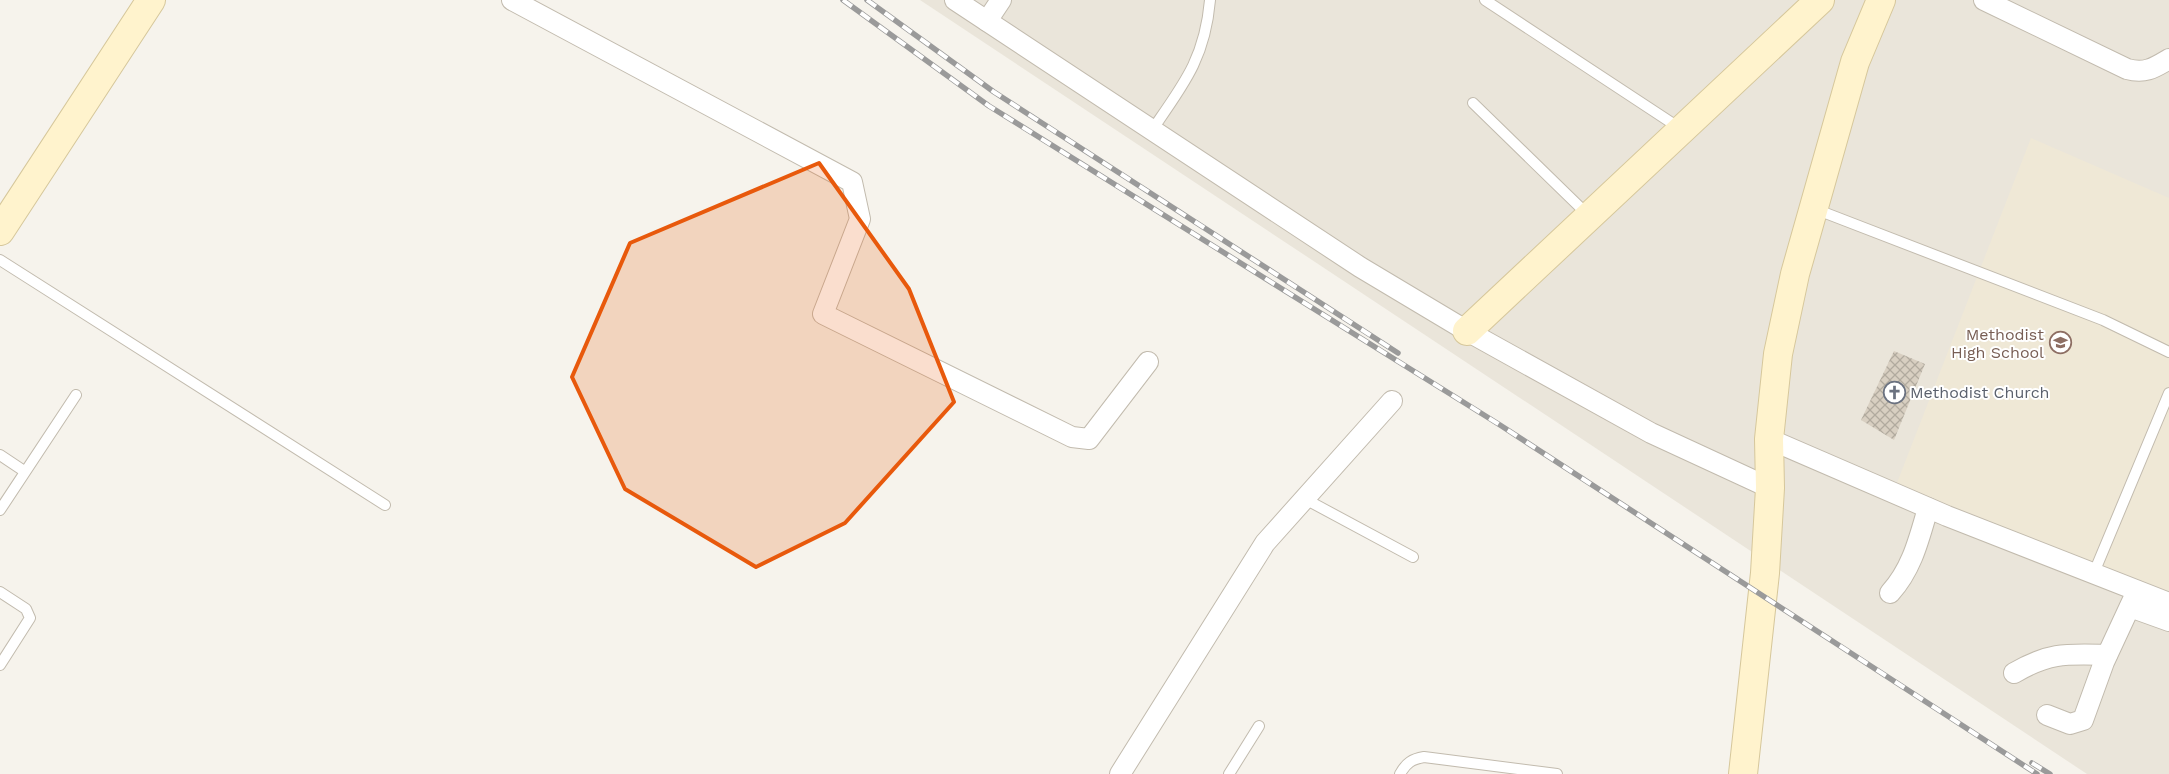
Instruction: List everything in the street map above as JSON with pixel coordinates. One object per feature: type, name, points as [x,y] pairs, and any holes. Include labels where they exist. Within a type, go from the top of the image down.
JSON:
[{"type":"street","points":[[0,231],[151,0]]},
{"type":"street","points":[[512,0],[852,182],[860,219],[823,314],[1072,437],[1089,439],[1148,362]]},
{"type":"street","points":[[955,0],[1360,267],[1467,331],[1651,433],[1770,488]]},
{"type":"street","points":[[987,21],[1001,0]]},
{"type":"street","points":[[1467,331],[1820,0]]},
{"type":"street","points":[[1743,774],[1760,634],[1770,488],[1769,439],[1778,354],[1796,274],[1855,62],[1882,0]]},
{"type":"street","points":[[1984,0],[2127,69],[2139,73],[2166,65]]},
{"type":"street","points":[[1120,774],[1265,543],[1392,401]]},
{"type":"street","points":[[1769,439],[1928,508],[2093,574],[2169,621]]},
{"type":"street","points":[[1890,593],[1899,583],[1915,553],[1928,508]]},
{"type":"street","points":[[2134,599],[2169,603]]},
{"type":"street","points":[[2047,715],[2076,725],[2083,720],[2107,656],[2134,599]]},
{"type":"street","points":[[2014,672],[2048,656],[2066,654],[2107,656]]},
{"type":"lane","points":[[1152,130],[1183,85],[1200,53],[1206,35],[1210,0]]},
{"type":"lane","points":[[1485,0],[1682,130]]},
{"type":"lane","points":[[1473,103],[1589,217]]},
{"type":"lane","points":[[1815,209],[2102,320],[2169,352]]},
{"type":"lane","points":[[0,260],[385,505]]},
{"type":"lane","points":[[2093,574],[2169,393]]},
{"type":"lane","points":[[0,510],[76,395]]},
{"type":"lane","points":[[0,455],[24,471]]},
{"type":"lane","points":[[1305,499],[1413,557]]},
{"type":"lane","points":[[0,592],[26,609],[30,618],[0,665]]},
{"type":"lane","points":[[1229,774],[1259,726]]},
{"type":"lane","points":[[1400,774],[1404,765],[1410,760],[1424,757],[1557,774]]},
{"type":"highlighted area","points":[[819,163],[909,289],[954,402],[845,523],[756,567],[625,489],[572,377],[630,243]]},
{"type":"shaded area","points":[[920,0],[2169,0],[2169,774],[2087,774]]},
{"type":"shaded area","name":"Methodist High School","points":[[2031,138],[2169,198],[2169,594],[1895,488]]},
{"type":"building","name":"Methodist Church","points":[[1894,351],[1925,364],[1894,440],[1861,420]]},
{"type":"railway","points":[[843,0],[989,106],[1500,425],[2037,774]]},
{"type":"railway","points":[[867,0],[994,92],[1398,353]]},
{"type":"railway","points":[[2032,763],[2050,774]]},
{"type":"place","name":"Methodist High School","points":[[2060,343]]},
{"type":"place","name":"Methodist Church","points":[[1894,392]]}]
